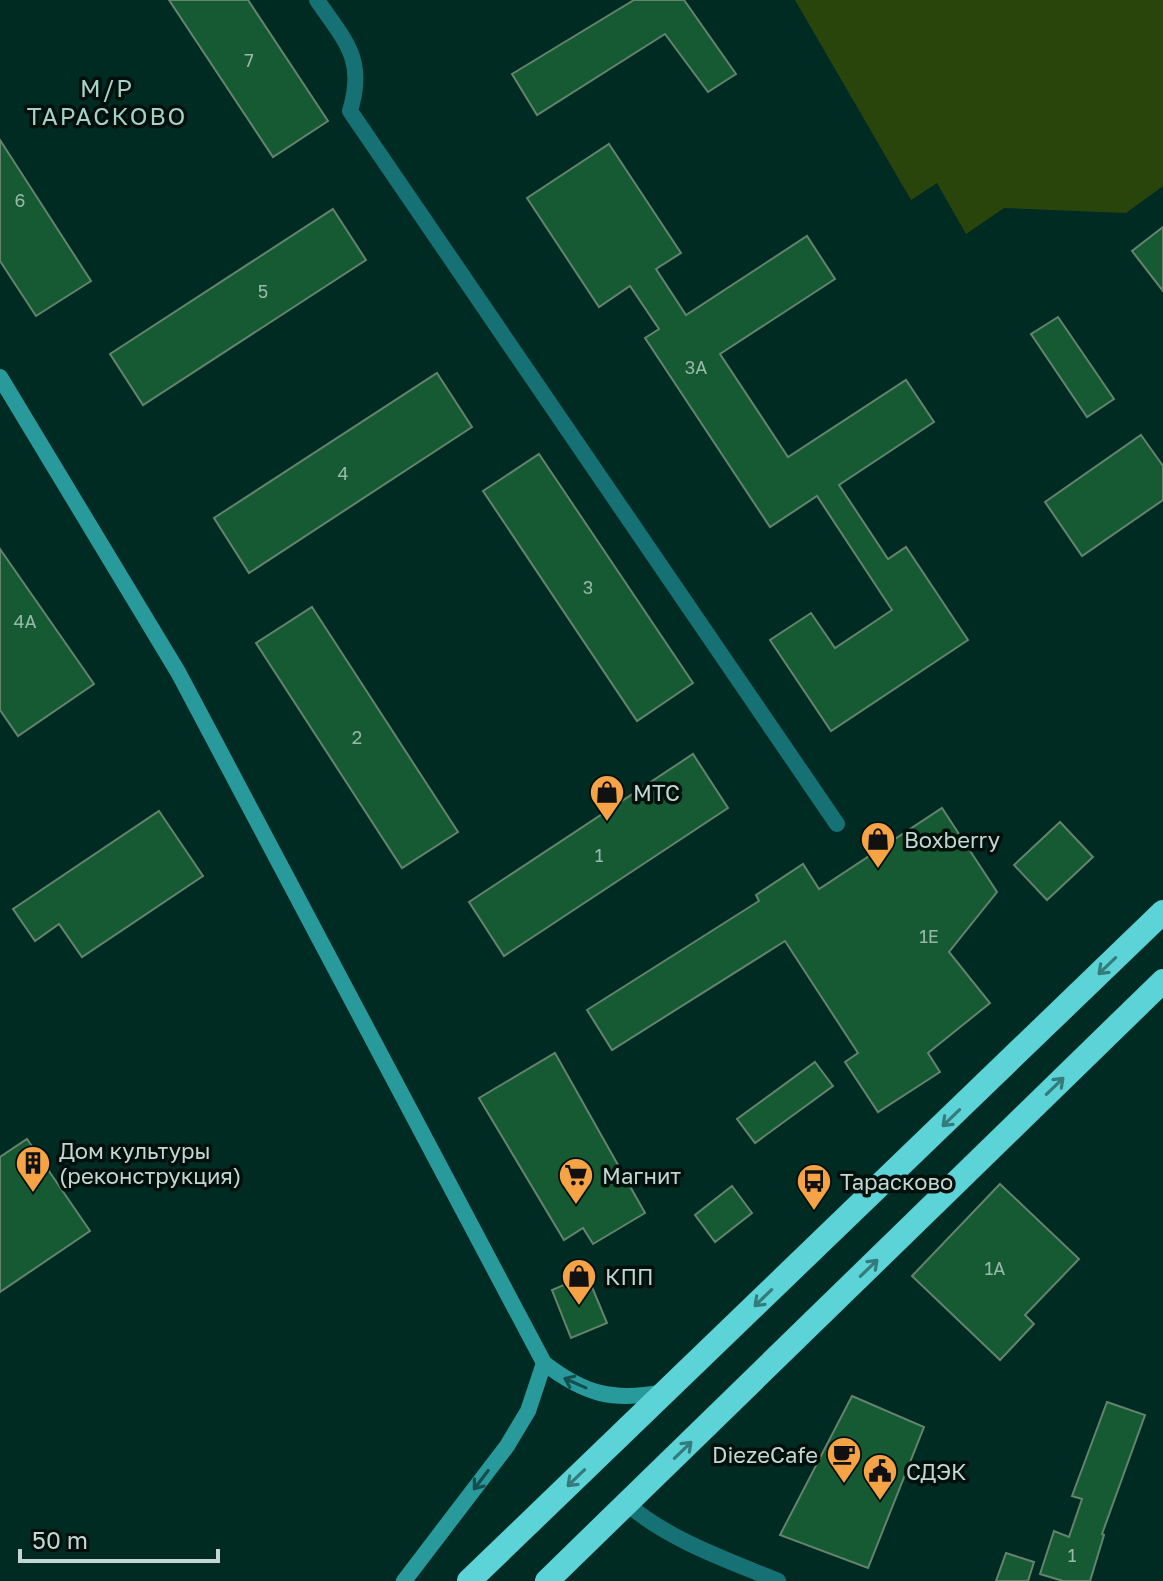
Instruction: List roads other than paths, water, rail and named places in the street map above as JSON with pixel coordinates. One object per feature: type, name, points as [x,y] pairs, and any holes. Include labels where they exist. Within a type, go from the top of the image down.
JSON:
[{"type":"highway","points":[[469,1581],[1163,912]]},
{"type":"highway","points":[[547,1581],[1163,981]]},
{"type":"street","points":[[317,0],[349,48],[356,66],[356,92],[350,111],[837,824]]},
{"type":"street","points":[[0,377],[178,672],[544,1363],[569,1382],[606,1395],[635,1398],[665,1392]]},
{"type":"street","points":[[404,1581],[507,1446],[528,1411],[544,1363]]},
{"type":"street","points":[[627,1504],[650,1524],[684,1543],[778,1581]]},
{"type":"place","name":"МТС","points":[[607,823]]},
{"type":"place","name":"Boxberry","points":[[878,870]]},
{"type":"place","name":"Дом культуры (реконструкция)","points":[[33,1194]]},
{"type":"place","name":"Магнит","points":[[576,1206]]},
{"type":"place","name":"Тарасково","points":[[814,1212]]},
{"type":"place","name":"КПП","points":[[579,1307]]},
{"type":"place","name":"DiezeCafe","points":[[844,1485]]},
{"type":"place","name":"СДЭК","points":[[880,1502]]},
{"type":"district","name":"М/Р ТАРАСКОВО","points":[[107,101]]}]
